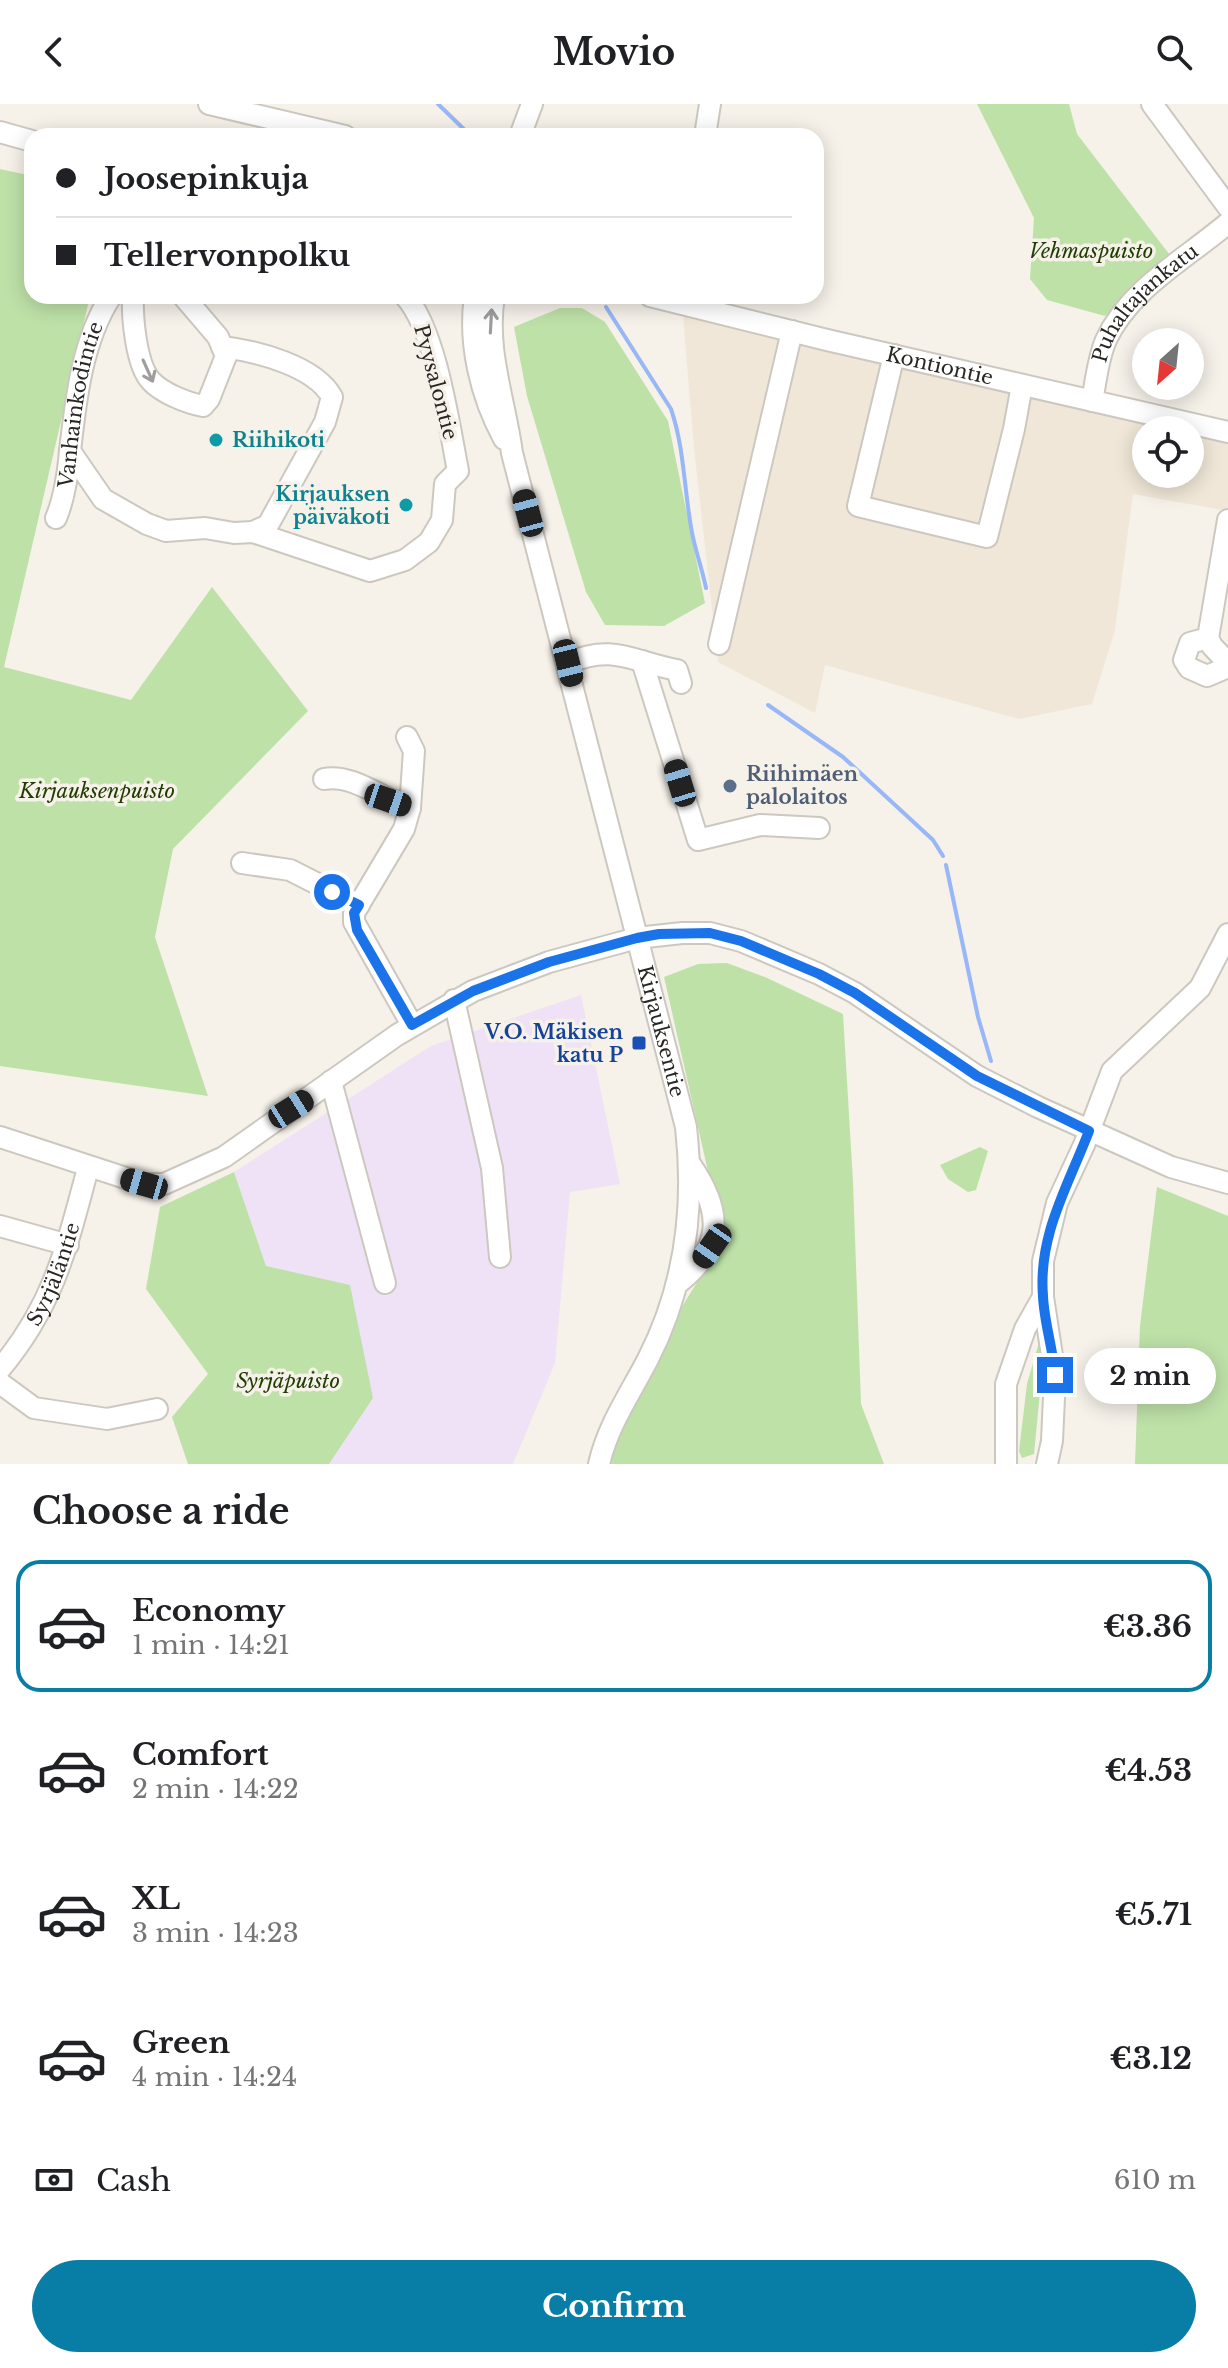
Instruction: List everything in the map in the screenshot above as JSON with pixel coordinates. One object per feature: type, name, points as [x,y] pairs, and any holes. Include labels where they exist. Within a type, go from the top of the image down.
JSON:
[{"type":"street","points":[[209,104],[282,128]]},
{"type":"street","points":[[523,128],[532,104]]},
{"type":"street","points":[[536,128],[543,104]]},
{"type":"street","points":[[706,128],[710,104]]},
{"type":"street","points":[[1152,104],[1228,207]]},
{"type":"street","points":[[0,132],[24,139]]},
{"type":"street","name":"Puhaltajankatu","points":[[1092,401],[1102,350],[1122,313],[1176,263],[1193,253],[1228,223]]},
{"type":"street","name":"Vanhainkodintie","points":[[56,518],[66,480],[88,341],[106,304]]},
{"type":"street","points":[[133,304],[132,319],[146,374],[153,384],[203,406],[209,399],[226,356],[218,337],[190,304]]},
{"type":"street","name":"Pyysalontie","points":[[253,532],[344,565],[370,571],[405,560],[429,542],[442,520],[445,484],[458,471],[432,353],[420,318],[410,304]]},
{"type":"street","name":"Kirjauksentie","points":[[474,304],[474,349],[494,420],[512,453]]},
{"type":"street","name":"Kirjauksentie","points":[[493,304],[492,352],[507,413],[512,453],[686,1127],[690,1164],[690,1210],[677,1284],[649,1357],[616,1415],[599,1464]]},
{"type":"street","name":"Kontiontie","points":[[698,304],[792,331],[1228,432]]},
{"type":"street","points":[[719,644],[792,331]]},
{"type":"street","points":[[70,451],[103,499],[147,524],[166,531],[205,528],[234,533],[253,532],[268,525],[325,422],[332,397],[325,384],[304,370],[222,347]]},
{"type":"street","points":[[894,355],[858,506],[987,537],[1022,385]]},
{"type":"street","points":[[1208,638],[1190,643],[1184,660],[1189,668],[1207,676],[1228,665],[1208,638],[1228,520]]},
{"type":"street","points":[[568,663],[605,652],[677,670],[681,683]]},
{"type":"street","points":[[642,661],[698,840],[760,825],[819,828]]},
{"type":"street","points":[[407,737],[414,751],[410,808],[404,829],[354,913],[357,930],[412,1025]]},
{"type":"street","points":[[324,779],[336,776],[357,783],[410,808]]},
{"type":"street","points":[[242,863],[290,870],[359,905]]},
{"type":"street","points":[[0,1137],[88,1168],[144,1184],[164,1184],[224,1157],[412,1025],[454,1000],[549,962],[637,938],[659,934],[710,933],[772,953],[855,993],[977,1076],[1089,1131],[1171,1167],[1228,1183]]},
{"type":"street","points":[[1047,1464],[1052,1441],[1055,1375],[1043,1297],[1043,1261],[1057,1203],[1112,1071],[1194,995],[1228,934]]},
{"type":"street","points":[[454,1000],[492,1168],[500,1257]]},
{"type":"street","points":[[331,1081],[385,1283]]},
{"type":"street","name":"Syrjäläntie","points":[[0,1369],[42,1310],[68,1245],[88,1168]]},
{"type":"street","points":[[0,1226],[68,1245]]},
{"type":"street","points":[[1006,1464],[1006,1384],[1025,1329],[1043,1297]]},
{"type":"street","points":[[0,1383],[34,1408],[107,1419],[157,1409]]},
{"type":"shaded area","points":[[682,304],[1160,416],[1132,416],[1132,488],[1204,488],[1204,426],[1228,432],[1228,511],[1133,494],[1115,630],[1092,704],[1019,719],[825,665],[815,713],[718,662],[694,449]]},
{"type":"shaded area","points":[[581,995],[620,1184],[570,1192],[555,1363],[513,1464],[329,1464],[373,1398],[266,1266],[234,1172],[431,1046]]},
{"type":"green space","name":"Vehmaspuisto","points":[[977,104],[1069,104],[1077,134],[1176,263],[1105,316],[1047,300],[1030,279],[1034,218]]},
{"type":"green space","name":"Kirjauksenpuisto","points":[[0,169],[24,174],[24,304],[88,304],[4,667],[131,700],[212,587],[308,711],[173,849],[155,937],[208,1096],[0,1066]]},
{"type":"green space","points":[[560,308],[582,308],[605,322],[668,421],[705,603],[664,626],[605,625],[586,592],[527,396],[514,327]]},
{"type":"green space","points":[[727,963],[765,977],[843,1014],[861,1404],[884,1464],[608,1464],[658,1349],[724,1242],[664,977],[698,964]]},
{"type":"green space","points":[[980,1147],[988,1151],[976,1190],[968,1192],[948,1179],[940,1165]]},
{"type":"green space","name":"Syrjäpuisto","points":[[234,1172],[266,1266],[350,1285],[373,1398],[329,1464],[188,1464],[172,1417],[208,1374],[146,1289],[160,1207]]},
{"type":"green space","points":[[1157,1187],[1228,1216],[1228,1464],[1135,1464],[1140,1326]]},
{"type":"green space","points":[[1040,1339],[1043,1361],[1034,1454],[1022,1458],[1019,1451],[1027,1384]]},
{"type":"waterway","points":[[438,104],[463,128]]},
{"type":"waterway","points":[[606,307],[671,409],[681,452],[692,535],[706,588]]},
{"type":"waterway","points":[[768,705],[843,757],[933,840],[943,856]]},
{"type":"waterway","points":[[946,865],[978,1017],[991,1061]]},
{"type":"place","name":"Riihikoti","points":[[216,440]]},
{"type":"place","name":"Kirjauksen päiväkoti","points":[[406,505]]},
{"type":"place","name":"Riihimäen palolaitos","points":[[730,786]]},
{"type":"place","name":"V.O. Mäkisen katu P","points":[[639,1043]]},
{"type":"route","points":[[332,892],[359,905],[354,913],[357,930],[412,1025],[473,991],[549,962],[659,934],[710,933],[741,941],[819,974],[893,1017],[977,1076],[1089,1131],[1057,1203],[1043,1261],[1043,1297],[1055,1375]]}]
